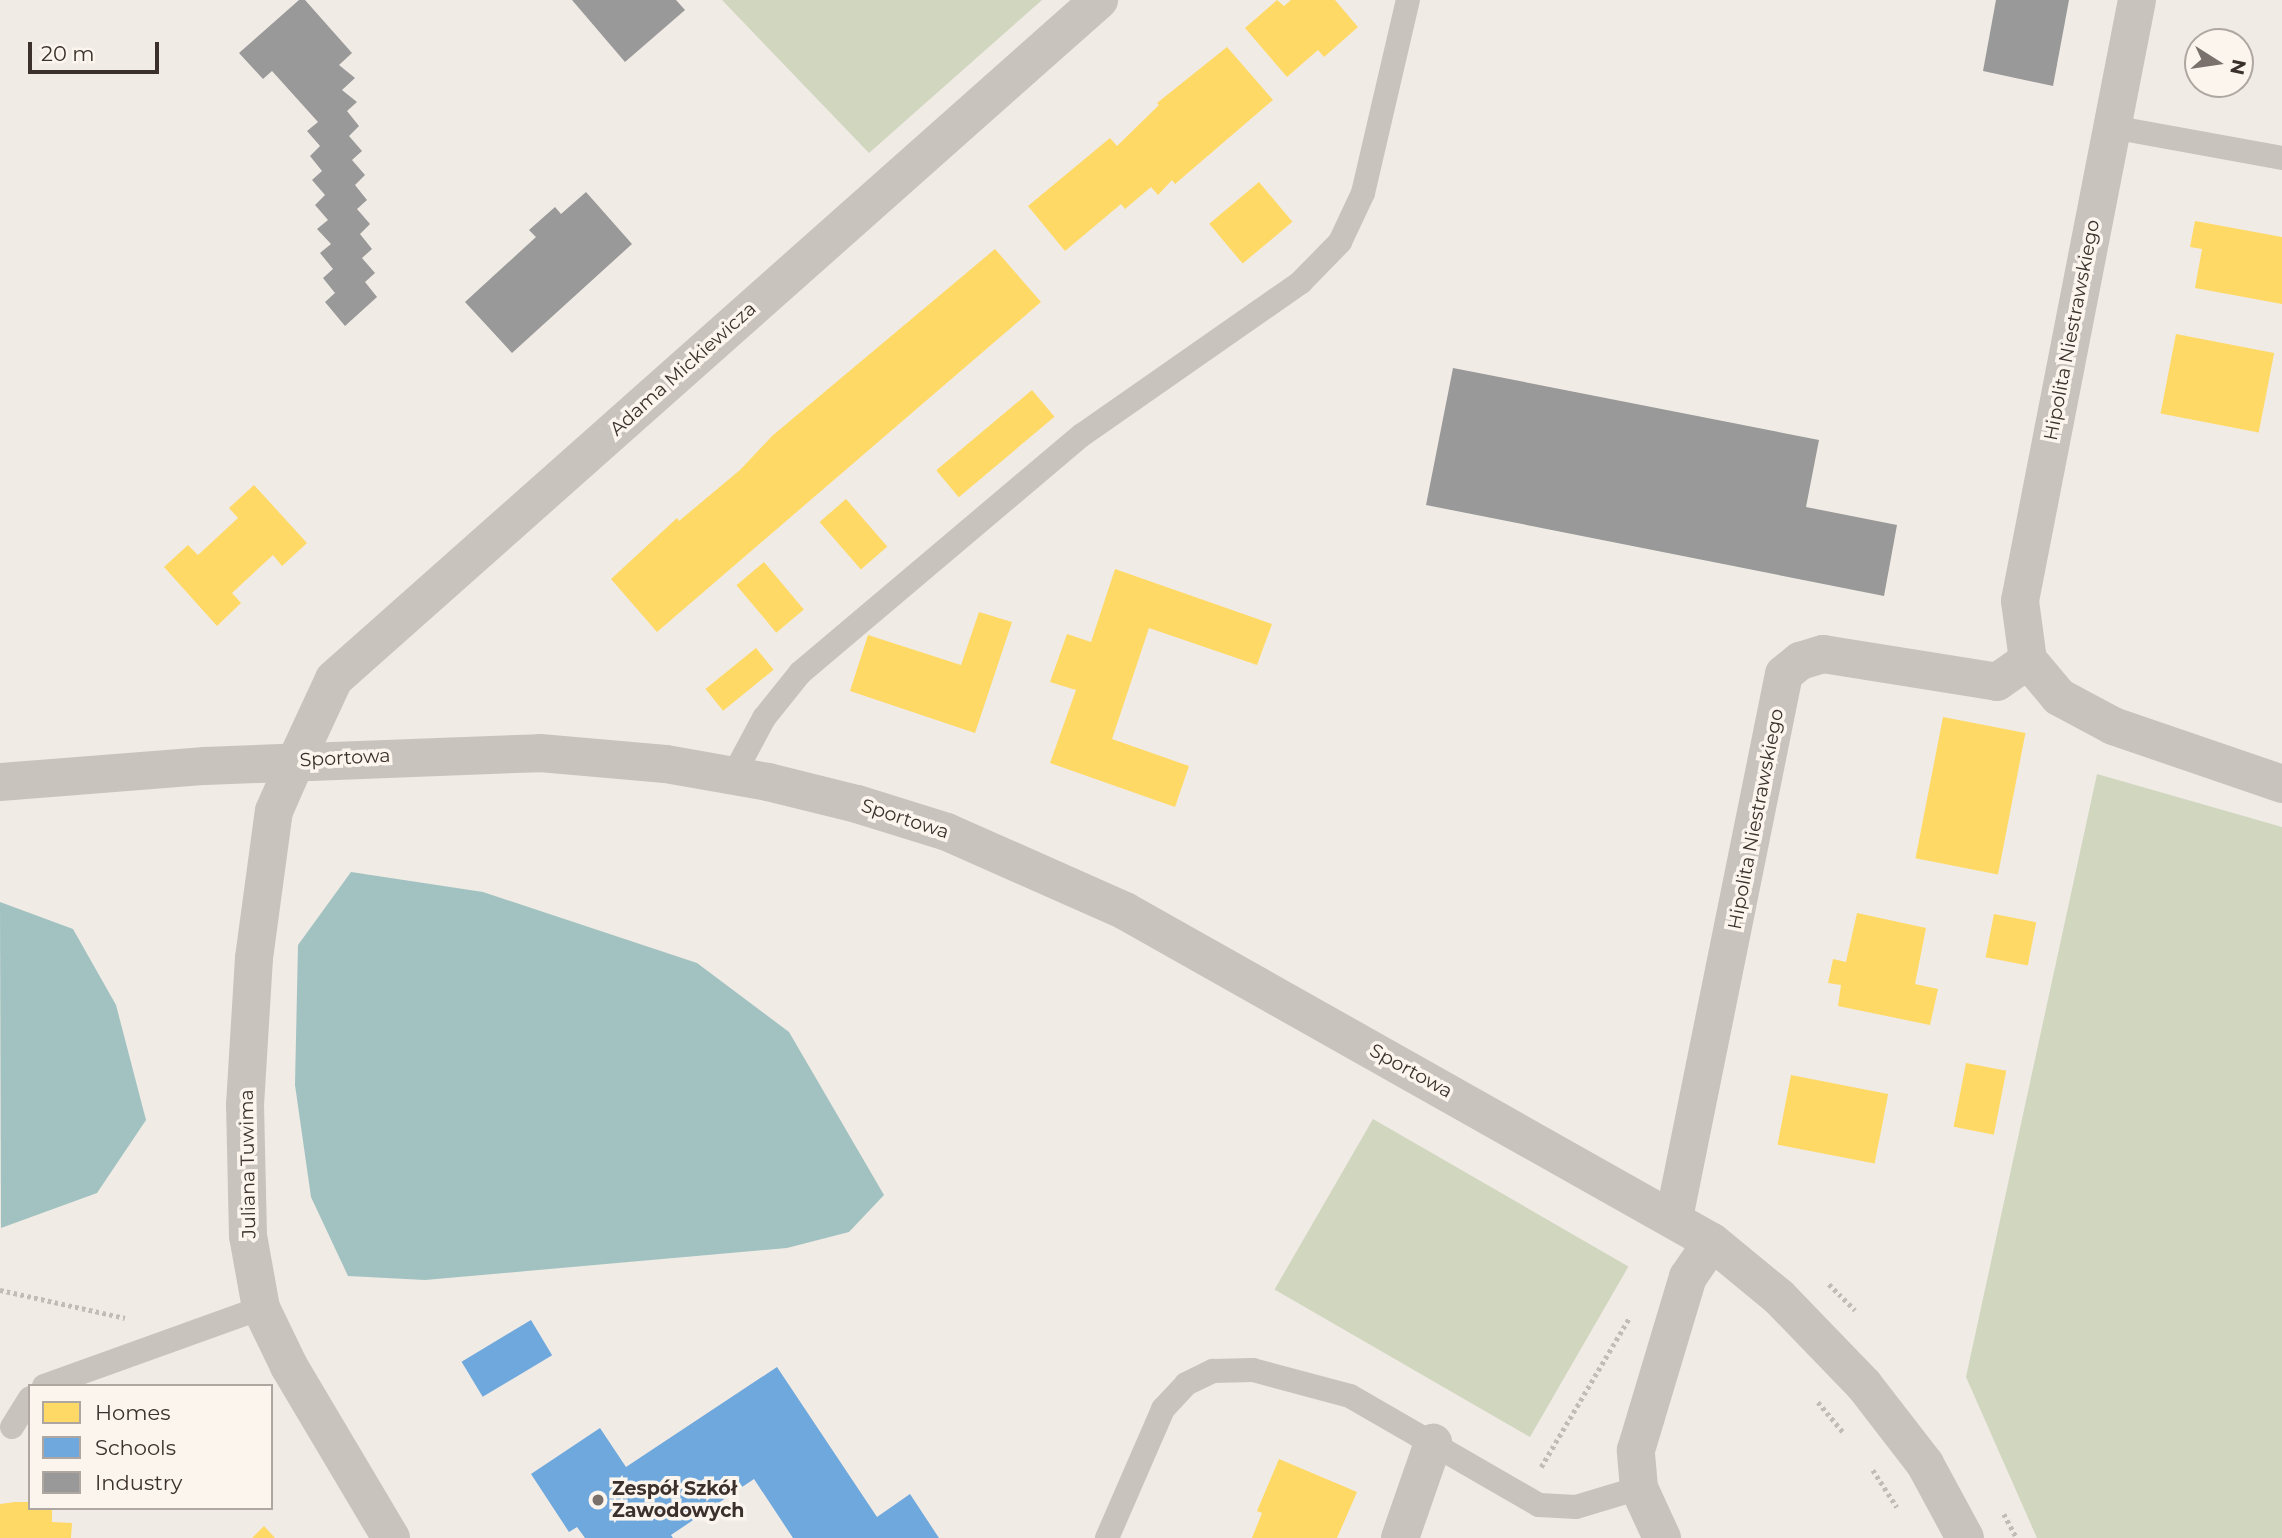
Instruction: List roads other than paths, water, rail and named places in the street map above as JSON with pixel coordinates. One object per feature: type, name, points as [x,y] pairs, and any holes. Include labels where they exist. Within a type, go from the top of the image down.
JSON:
[{"type":"street","name":"Adama Mickiewicza","points":[[296,761],[334,678],[1099,0]]},
{"type":"street","name":"Hipolita Niestrawskiego","points":[[1674,1218],[1784,674],[1800,661],[1823,654],[1997,682],[2028,660],[2020,601],[2137,0]]},
{"type":"street","points":[[2028,660],[2059,697],[2113,726],[2282,784]]},
{"type":"street","name":"Sportowa","points":[[0,782],[296,761],[540,753],[666,764],[733,776],[857,804],[947,832],[1042,871],[1125,911],[1674,1218],[1712,1242],[1779,1297],[1864,1385],[1925,1464],[1965,1538]]},
{"type":"street","name":"Juliana Tuwima","points":[[296,761],[274,811],[253,971],[245,1105],[248,1236],[261,1308],[289,1366],[386,1535]]},
{"type":"street","points":[[1662,1538],[1639,1488],[1636,1450],[1648,1398],[1688,1277],[1712,1242]]},
{"type":"street","points":[[1400,1538],[1433,1443]]},
{"type":"lane","points":[[733,776],[764,718],[800,673],[1082,435],[1301,282],[1340,242],[1363,193],[1408,0]]},
{"type":"lane","points":[[2112,127],[2282,158]]},
{"type":"lane","points":[[49,1384],[261,1308]]},
{"type":"lane","points":[[1107,1538],[1163,1409],[1186,1384],[1213,1371],[1253,1370],[1325,1387],[1433,1443],[1539,1505],[1576,1507],[1639,1488]]},
{"type":"lane","points":[[12,1427],[28,1401]]},
{"type":"water","points":[[351,872],[483,892],[697,963],[789,1032],[884,1195],[849,1232],[787,1248],[425,1280],[348,1276],[311,1197],[295,1085],[298,945]]},
{"type":"water","points":[[0,902],[73,929],[116,1005],[146,1120],[97,1193],[1,1228]]},
{"type":"place","name":"Zespół Szkół Zawodowych","points":[[598,1500]]}]
